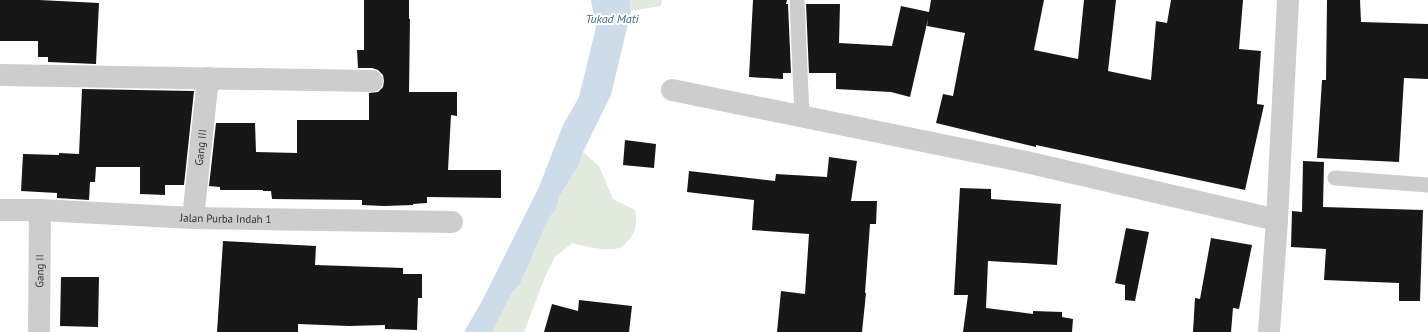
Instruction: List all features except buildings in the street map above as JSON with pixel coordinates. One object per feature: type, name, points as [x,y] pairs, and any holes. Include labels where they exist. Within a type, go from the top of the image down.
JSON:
[{"type":"street","points":[[1269,332],[1277,220],[1288,0]]},
{"type":"street","points":[[0,76],[372,81]]},
{"type":"street","name":"Gang III","points":[[193,218],[208,78]]},
{"type":"street","points":[[672,90],[1026,162],[1277,220]]},
{"type":"street","name":"Jalan Purba Indah 1","points":[[0,210],[40,210],[193,218],[452,222]]},
{"type":"street","name":"Gang II","points":[[39,332],[40,210]]},
{"type":"lane","points":[[797,0],[802,117]]},
{"type":"lane","points":[[1335,178],[1428,185]]},
{"type":"shaded area","points":[[630,0],[662,0],[661,6],[631,11]]},
{"type":"shaded area","points":[[583,152],[599,166],[613,199],[635,210],[636,224],[633,234],[624,245],[615,249],[596,248],[572,243],[555,257],[545,277],[524,332],[492,332],[512,293],[520,284],[549,218],[556,209],[559,197],[579,165]]},
{"type":"water","name":"Tukad Mati","points":[[591,0],[630,0],[631,11],[611,95],[583,152],[579,165],[559,197],[556,209],[549,218],[520,284],[512,293],[492,332],[464,332],[482,301],[539,187],[563,125],[579,97],[596,27]]}]
